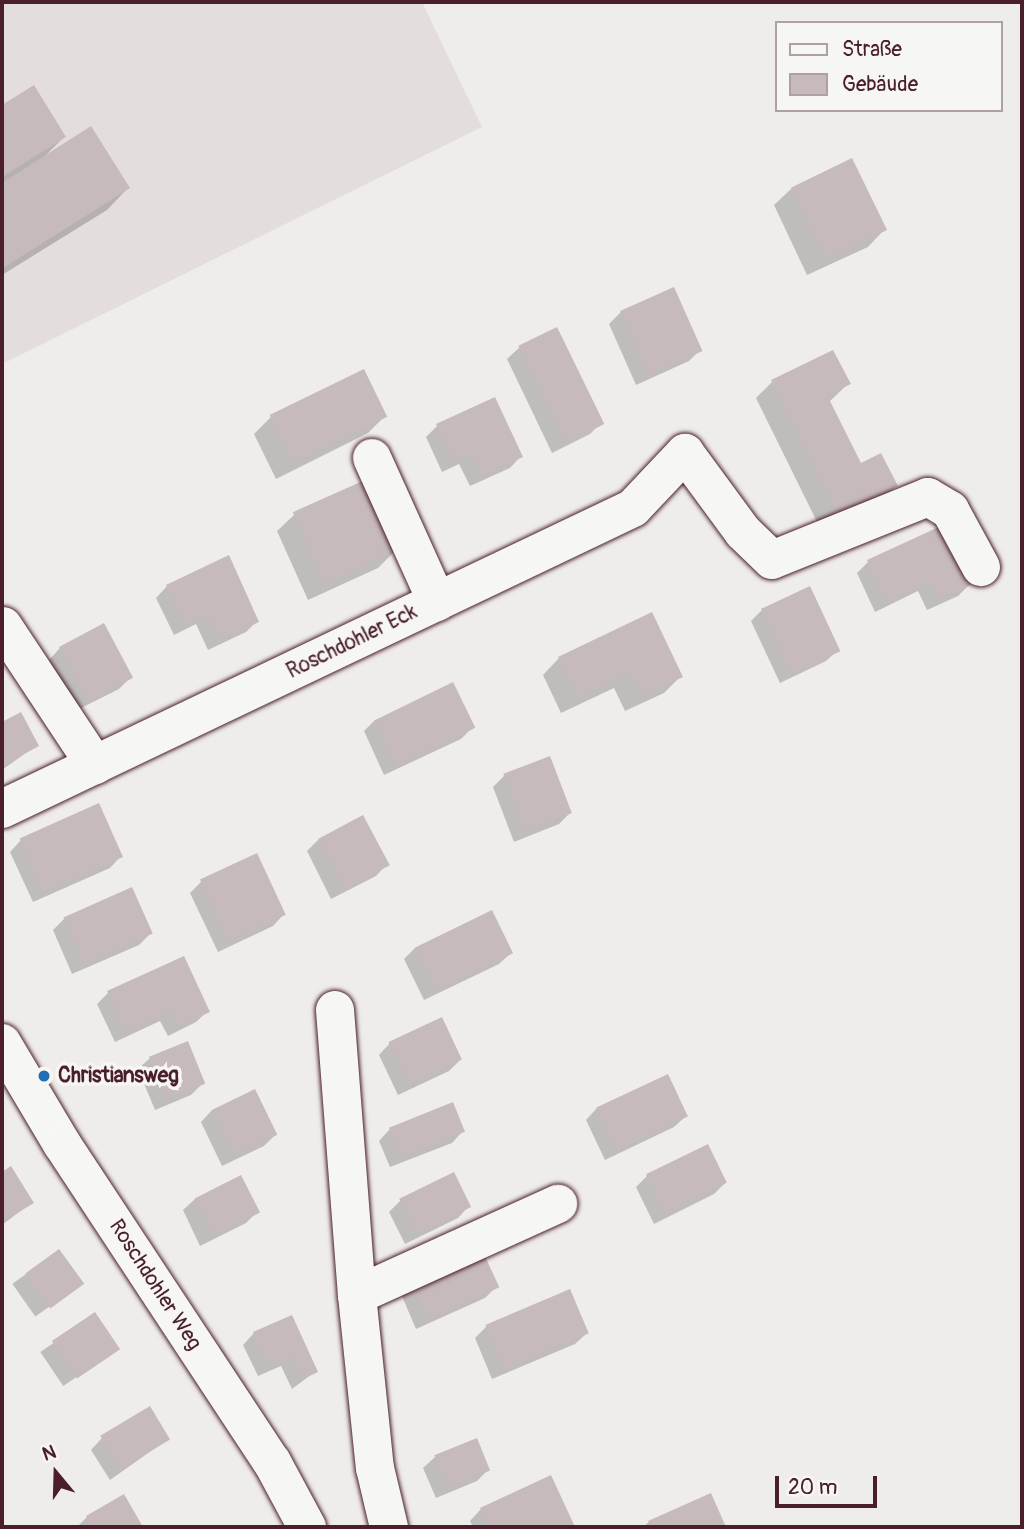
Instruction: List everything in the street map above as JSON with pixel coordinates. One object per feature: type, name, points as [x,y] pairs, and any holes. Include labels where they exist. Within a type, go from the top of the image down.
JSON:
[{"type":"street","name":"Roschdohler Eck","points":[[2,809],[634,508],[685,453],[743,532],[772,560],[928,497],[950,510],[981,567]]},
{"type":"street","points":[[372,458],[437,602]]},
{"type":"street","points":[[4,626],[94,765]]},
{"type":"street","points":[[335,1010],[357,1295],[375,1468],[389,1527]]},
{"type":"street","name":"Roschdohler Weg","points":[[2,1043],[62,1144],[272,1462],[307,1527]]},
{"type":"street","points":[[357,1295],[558,1204]]},
{"type":"shaded area","points":[[2,2],[422,2],[482,127],[2,364]]},
{"type":"building","points":[[34,85],[66,137],[2,177],[2,105]]},
{"type":"building","points":[[91,126],[130,188],[3,268],[2,183]]},
{"type":"building","points":[[852,158],[887,230],[826,260],[791,188]]},
{"type":"building","points":[[674,287],[702,351],[649,375],[620,311]]},
{"type":"building","points":[[557,327],[604,424],[566,443],[518,346]]},
{"type":"building","points":[[833,350],[851,384],[827,395],[861,463],[881,453],[898,486],[838,515],[771,380]]},
{"type":"building","points":[[364,369],[387,417],[293,463],[270,415]]},
{"type":"building","points":[[495,397],[523,457],[481,476],[471,454],[454,462],[436,424]]},
{"type":"building","points":[[365,480],[397,551],[325,583],[293,512]]},
{"type":"building","points":[[943,525],[971,585],[939,600],[930,581],[887,602],[867,560]]},
{"type":"building","points":[[229,555],[259,622],[220,640],[208,614],[185,625],[166,585]]},
{"type":"building","points":[[810,586],[840,651],[791,674],[761,609]]},
{"type":"building","points":[[652,612],[683,677],[642,696],[631,672],[578,697],[558,657]]},
{"type":"building","points":[[104,623],[133,678],[88,702],[59,647]]},
{"type":"building","points":[[453,682],[475,728],[397,766],[375,720]]},
{"type":"building","points":[[21,712],[39,746],[2,766],[2,722]]},
{"type":"building","points":[[550,756],[572,813],[525,831],[503,774]]},
{"type":"building","points":[[99,803],[123,857],[44,892],[20,838]]},
{"type":"building","points":[[363,815],[390,865],[345,889],[318,839]]},
{"type":"building","points":[[257,853],[286,915],[229,941],[200,880]]},
{"type":"building","points":[[132,887],[153,934],[84,964],[63,918]]},
{"type":"building","points":[[492,910],[513,953],[436,991],[415,948]]},
{"type":"building","points":[[184,956],[210,1012],[179,1026],[172,1011],[126,1032],[107,991]]},
{"type":"building","points":[[442,1017],[462,1060],[408,1085],[389,1042]]},
{"type":"building","points":[[188,1041],[205,1084],[166,1099],[149,1057]]},
{"type":"building","points":[[668,1074],[688,1117],[616,1150],[596,1107]]},
{"type":"building","points":[[255,1089],[277,1135],[234,1156],[212,1110]]},
{"type":"building","points":[[453,1102],[465,1132],[401,1158],[389,1128]]},
{"type":"building","points":[[708,1144],[727,1183],[665,1213],[646,1174]]},
{"type":"building","points":[[11,1166],[34,1203],[2,1222],[2,1172]]},
{"type":"building","points":[[454,1172],[471,1207],[416,1234],[399,1199]]},
{"type":"building","points":[[241,1175],[260,1212],[214,1236],[195,1199]]},
{"type":"building","points":[[59,1249],[84,1284],[50,1308],[25,1274]]},
{"type":"building","points":[[482,1250],[499,1287],[430,1320],[412,1283]]},
{"type":"building","points":[[570,1289],[589,1333],[504,1369],[485,1325]]},
{"type":"building","points":[[95,1312],[120,1349],[77,1378],[52,1341]]},
{"type":"building","points":[[292,1315],[318,1372],[303,1379],[292,1356],[269,1366],[253,1332]]},
{"type":"building","points":[[150,1406],[170,1439],[120,1469],[100,1436]]},
{"type":"building","points":[[477,1438],[490,1470],[447,1488],[434,1455]]},
{"type":"building","points":[[551,1475],[575,1527],[489,1527],[480,1508]]},
{"type":"building","points":[[711,1493],[726,1527],[651,1527],[648,1521]]},
{"type":"building","points":[[124,1494],[143,1527],[93,1527],[86,1516]]},
{"type":"place","name":"Christiansweg","points":[[44,1076]]}]
